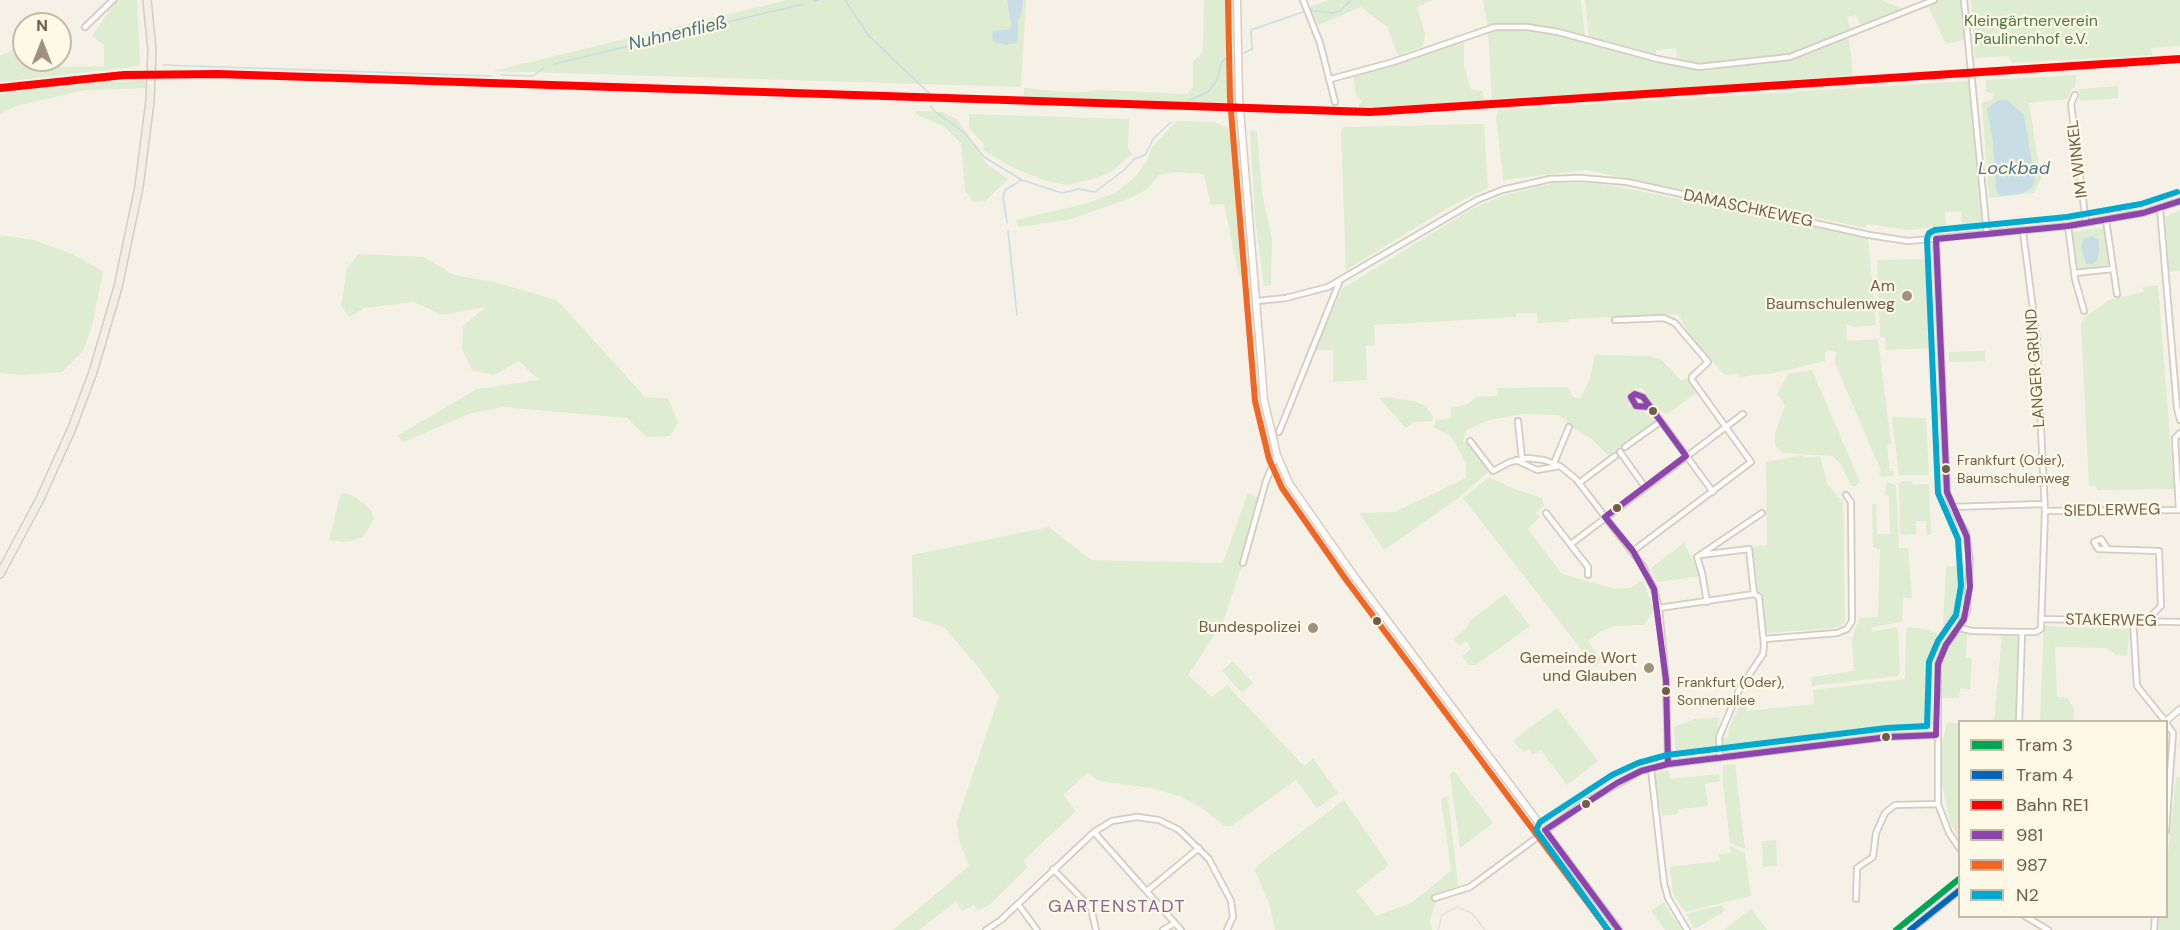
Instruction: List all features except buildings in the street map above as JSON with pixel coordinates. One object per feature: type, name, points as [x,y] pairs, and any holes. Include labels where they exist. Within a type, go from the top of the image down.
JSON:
[{"type":"main road","points":[[0,574],[59,459],[101,347],[133,222],[150,101],[152,50],[147,0]]},
{"type":"main road","points":[[1237,0],[1239,98],[1264,400],[1277,454],[1289,483],[1354,576],[1619,930]]},
{"type":"street","points":[[86,27],[113,0]]},
{"type":"street","points":[[1303,0],[1320,43],[1335,102]]},
{"type":"street","points":[[1331,79],[1373,68],[1495,27],[1527,27],[1558,32],[1658,59],[1699,67],[1781,58],[1807,52],[1934,0]]},
{"type":"street","points":[[1964,0],[1987,234]]},
{"type":"street","name":"IM WINKEL","points":[[2075,95],[2071,104],[2086,223]]},
{"type":"street","name":"DAMASCHKEWEG","points":[[1257,300],[1297,295],[1339,283],[1477,200],[1502,190],[1550,179],[1581,178],[1627,182],[1869,236],[1908,242],[2068,226],[2160,208],[2180,201]]},
{"type":"street","points":[[2160,208],[2176,408],[2180,420]]},
{"type":"street","points":[[2106,220],[2117,294]]},
{"type":"street","points":[[2068,226],[2074,273],[2084,311]]},
{"type":"street","name":"LANGER GRUND","points":[[2023,232],[2037,340],[2044,504],[2042,619]]},
{"type":"street","points":[[1936,239],[1947,492],[1969,544],[1969,601],[1959,628],[1946,645],[1938,664],[1936,735],[1938,804],[1949,833],[1958,847]]},
{"type":"street","points":[[2074,273],[2113,269]]},
{"type":"street","points":[[1280,432],[1339,283]]},
{"type":"street","points":[[1615,320],[1664,318],[1675,323],[1708,362],[1692,377],[1692,380],[1751,462],[1633,551]]},
{"type":"street","points":[[1650,408],[1713,492]]},
{"type":"street","points":[[1571,544],[1743,414]]},
{"type":"street","points":[[1518,421],[1519,460]]},
{"type":"street","points":[[1625,447],[1660,422]]},
{"type":"street","points":[[1554,463],[1569,427]]},
{"type":"street","points":[[2180,433],[2175,438],[2180,510]]},
{"type":"street","points":[[1470,441],[1493,471],[1519,460],[1536,458],[1560,466],[1579,483],[1633,551],[1650,578],[1659,608],[1666,680],[1668,764]]},
{"type":"street","points":[[1620,452],[1646,487]]},
{"type":"street","points":[[1243,563],[1262,492],[1277,454]]},
{"type":"street","points":[[1579,483],[1614,456]]},
{"type":"street","points":[[1519,460],[1537,470],[1560,466]]},
{"type":"street","points":[[1764,639],[1837,633],[1847,629],[1852,621],[1851,502],[1846,495]]},
{"type":"street","name":"SIEDLERWEG","points":[[1952,507],[2044,504]]},
{"type":"street","name":"SIEDLERWEG","points":[[2044,511],[2180,510]]},
{"type":"street","points":[[1546,513],[1588,567],[1587,575]]},
{"type":"street","points":[[1707,602],[1702,573],[1696,557],[1762,513]]},
{"type":"street","points":[[1717,544],[1720,553]]},
{"type":"street","points":[[2108,548],[2159,550],[2161,606],[2153,614],[2153,621]]},
{"type":"street","points":[[1700,555],[1749,549],[1754,594]]},
{"type":"street","points":[[1659,608],[1754,594],[1759,597],[1764,639],[1763,654],[1739,690],[1719,737],[1720,758]]},
{"type":"street","points":[[1959,628],[2036,632],[2041,629],[2042,619]]},
{"type":"street","name":"STAKERWEG","points":[[2042,619],[2180,622]]},
{"type":"street","points":[[2133,621],[2136,686],[2163,720]]},
{"type":"street","points":[[2019,720],[2022,632]]},
{"type":"street","points":[[2167,720],[2180,709]]},
{"type":"street","points":[[2168,726],[2173,733],[2168,811]]},
{"type":"street","points":[[1435,898],[1470,887],[1545,830],[1617,783],[1651,768],[1898,736],[1936,735]]},
{"type":"street","points":[[2173,761],[2180,760]]},
{"type":"street","points":[[1651,768],[1664,882],[1668,898],[1687,930]]},
{"type":"street","points":[[1856,898],[1857,868],[1873,857],[1876,833],[1885,813],[1895,805],[1938,804]]},
{"type":"street","points":[[986,930],[1018,904],[1094,832],[1116,820],[1145,817],[1168,824],[1199,848],[1220,876],[1229,896],[1233,917],[1227,930]]},
{"type":"street","points":[[1094,832],[1181,930]]},
{"type":"street","points":[[1147,891],[1199,848]]},
{"type":"street","points":[[1053,870],[1091,908],[1096,930]]},
{"type":"street","points":[[1911,930],[1958,891]]},
{"type":"street","points":[[1018,904],[1037,930]]},
{"type":"street","points":[[2027,918],[2048,930]]},
{"type":"street","points":[[1163,930],[1175,923]]},
{"type":"street","points":[[2027,930],[2033,923]]},
{"type":"green space","points":[[117,0],[137,0],[140,66],[0,82],[0,56],[12,50],[12,72],[72,72],[72,67],[104,66],[104,45],[92,36]]},
{"type":"green space","points":[[787,0],[1007,0],[1011,26],[1009,29],[994,31],[1018,39],[1018,21],[1022,12],[1023,0],[1026,0],[1021,87],[493,71]]},
{"type":"green space","points":[[1204,0],[1230,0],[1231,103],[1024,97],[1024,88],[1075,93],[1098,90],[1187,94],[1193,87],[1193,62],[1203,52]]},
{"type":"green space","points":[[1329,0],[1433,0],[1417,7],[1425,34],[1423,46],[1398,55],[1387,27],[1361,7],[1318,25],[1310,7]]},
{"type":"green space","points":[[1483,0],[1581,0],[1585,36],[1530,25],[1487,25]]},
{"type":"green space","points":[[1585,0],[1881,0],[1904,9],[1862,27],[1856,15],[1847,17],[1850,29],[1842,33],[1842,36],[1789,54],[1694,65],[1677,61],[1676,48],[1656,50],[1656,56],[1589,38]]},
{"type":"green space","points":[[1940,0],[1962,0],[1967,39],[1946,44],[1928,6]]},
{"type":"green space","name":"Kleingärtnerverein Paulinenhof e.V.","points":[[1971,0],[2180,0],[2180,46],[2151,48],[2152,55],[2012,63],[2008,56],[1975,58]]},
{"type":"green space","points":[[1506,29],[1558,35],[1663,64],[1704,71],[1801,57],[1849,38],[1853,75],[1673,89],[1492,99],[1488,30]]},
{"type":"green space","points":[[1464,39],[1464,66],[1471,90],[1483,91],[1484,101],[1359,108],[1362,102],[1356,95],[1353,76]]},
{"type":"green space","points":[[2076,75],[2075,88],[2072,88],[2068,99],[2029,103],[2041,179],[2034,193],[1989,198],[1982,102],[1992,100],[1994,94],[1986,92],[1986,80]]},
{"type":"green space","points":[[145,81],[146,88],[85,90],[16,106],[0,114],[0,94],[101,82]]},
{"type":"green space","points":[[1968,81],[1982,224],[1962,225],[1961,211],[1945,212],[1946,226],[1909,230],[1867,224],[1866,228],[1586,170],[1503,180],[1496,117],[1499,110]]},
{"type":"green space","points":[[2118,86],[2118,98],[2080,101],[2079,89]]},
{"type":"green space","points":[[916,111],[942,112],[957,119],[987,164],[1008,179],[985,201],[974,202],[965,191],[961,143],[945,127],[916,114]]},
{"type":"green space","points":[[969,114],[1129,119],[1128,149],[1132,154],[1111,172],[1096,178],[1067,185],[1046,181],[1014,168],[983,150],[984,144],[969,128]]},
{"type":"green space","points":[[1177,121],[1215,122],[1230,129],[1235,137],[1247,275],[1239,276],[1224,204],[1211,205],[1204,174],[1176,172],[1159,175],[1146,190],[1128,199],[1068,220],[1018,227],[1016,220],[1088,203],[1117,192],[1136,176],[1147,161],[1152,147]]},
{"type":"green space","points":[[1484,124],[1488,188],[1451,206],[1346,270],[1341,130],[1344,127]]},
{"type":"green space","points":[[1250,130],[1257,131],[1262,193],[1272,239],[1271,285],[1264,286],[1255,219]]},
{"type":"green space","points":[[1554,183],[1594,183],[1625,188],[1868,238],[1876,325],[1855,327],[1846,324],[1847,341],[1878,339],[1891,444],[1887,445],[1890,471],[1894,471],[1892,476],[1879,475],[1881,471],[1835,363],[1836,352],[1828,350],[1825,352],[1825,361],[1774,373],[1739,377],[1738,374],[1725,375],[1692,339],[1678,314],[1569,319],[1568,322],[1537,323],[1537,313],[1516,313],[1516,317],[1374,325],[1375,345],[1366,346],[1367,380],[1333,382],[1333,350],[1314,350],[1343,288],[1472,209],[1505,195]]},
{"type":"green space","points":[[2180,210],[2180,271],[2169,272],[2165,217]]},
{"type":"green space","points":[[2105,227],[2110,261],[2105,268],[2080,271],[2075,265],[2071,232]]},
{"type":"green space","points":[[0,235],[33,240],[70,253],[103,271],[92,326],[83,351],[62,372],[21,375],[0,373]]},
{"type":"green space","points":[[359,254],[424,257],[454,275],[494,282],[557,300],[645,397],[668,398],[678,423],[670,436],[647,437],[627,418],[503,407],[469,414],[404,442],[397,436],[477,389],[539,380],[519,361],[494,375],[472,370],[462,349],[463,326],[486,307],[442,315],[414,302],[364,308],[350,317],[341,306],[347,268]]},
{"type":"green space","points":[[1930,259],[1934,348],[1886,350],[1885,337],[1880,337],[1877,260]]},
{"type":"green space","points":[[2158,285],[2174,489],[2097,490],[2096,486],[2089,486],[2081,325],[2084,318],[2109,300],[2144,292],[2143,287]]},
{"type":"green space","points":[[1985,351],[1985,361],[1949,362],[1949,352]]},
{"type":"green space","points":[[1595,355],[1648,356],[1661,359],[1682,381],[1687,378],[1697,392],[1666,415],[1662,410],[1658,412],[1642,388],[1635,389],[1629,395],[1629,406],[1646,412],[1656,422],[1627,444],[1623,443],[1617,452],[1612,451],[1610,457],[1592,439],[1567,425],[1567,420],[1558,415],[1523,414],[1489,420],[1467,430],[1463,441],[1471,445],[1489,470],[1487,473],[1460,497],[1384,550],[1359,513],[1395,512],[1466,478],[1466,463],[1451,436],[1433,427],[1436,420],[1451,418],[1451,408],[1466,405],[1477,397],[1497,396],[1497,388],[1568,387],[1573,397],[1581,398],[1590,378]]},
{"type":"green space","points":[[1812,370],[1860,482],[1856,486],[1851,486],[1841,465],[1833,456],[1783,453],[1775,445],[1775,434],[1785,405],[1777,394],[1788,374]]},
{"type":"green space","points":[[1387,397],[1417,402],[1425,406],[1433,416],[1432,421],[1413,422],[1406,428],[1379,398]]},
{"type":"green space","points":[[1892,417],[1926,418],[1929,475],[1899,475]]},
{"type":"green space","points":[[1803,455],[1804,458],[1820,456],[1827,484],[1843,502],[1845,621],[1843,625],[1835,628],[1765,633],[1752,547],[1767,545],[1766,462]]},
{"type":"green space","points":[[1489,477],[1542,498],[1544,506],[1536,513],[1540,517],[1528,529],[1562,574],[1616,589],[1630,588],[1643,580],[1654,610],[1644,625],[1614,626],[1588,641],[1601,660],[1595,667],[1463,498]]},
{"type":"green space","points":[[1902,481],[1912,481],[1913,485],[1929,484],[1931,535],[1927,535],[1926,521],[1916,521],[1916,534],[1900,535],[1899,485]]},
{"type":"green space","points":[[1887,482],[1896,485],[1899,548],[1908,548],[1912,598],[1903,598],[1902,622],[1871,627],[1872,632],[1895,627],[1898,630],[1900,672],[1898,676],[1812,686],[1811,677],[1854,671],[1852,639],[1859,618],[1878,617],[1880,550],[1873,547],[1872,504],[1876,504],[1877,534],[1890,534],[1889,496],[1885,495]]},
{"type":"green space","points":[[341,493],[354,496],[371,510],[374,519],[363,537],[347,542],[329,540]]},
{"type":"green space","points":[[1248,493],[1264,500],[1223,622],[1188,675],[1212,697],[1227,685],[1304,766],[1313,758],[1338,793],[1317,808],[1296,780],[1230,827],[1223,825],[1202,808],[1180,796],[1151,788],[1099,781],[1087,773],[1063,795],[1076,811],[1023,861],[1028,867],[989,905],[978,911],[974,905],[962,911],[956,901],[919,930],[893,930],[969,866],[959,840],[957,821],[999,697],[982,672],[945,628],[913,617],[912,555],[1049,527],[1091,560],[1223,563]]},
{"type":"green space","points":[[1684,543],[1701,576],[1657,582],[1651,568]]},
{"type":"green space","points":[[1946,567],[1966,568],[1964,604],[1956,624],[1946,628],[1943,626]]},
{"type":"green space","points":[[1505,594],[1530,626],[1476,665],[1469,665],[1462,656],[1471,649],[1466,641],[1459,646],[1454,639],[1467,628],[1470,621]]},
{"type":"green space","points":[[2044,626],[2130,629],[2127,656],[2116,655],[2106,648],[2055,647],[2057,697],[2068,698],[2074,709],[2074,720],[2040,720]]},
{"type":"green space","points":[[1908,627],[1929,630],[1939,635],[1942,640],[1938,652],[1933,653],[1933,723],[1930,730],[1725,754],[1721,750],[1721,738],[1728,737],[1729,729],[1743,699],[1747,711],[1814,704],[1813,690],[1905,679]]},
{"type":"green space","points":[[1967,632],[1966,658],[1972,658],[1970,689],[1960,688],[1959,698],[1941,698],[1943,659],[1957,636]]},
{"type":"green space","points":[[2002,635],[2016,635],[2019,638],[2016,720],[1994,720]]},
{"type":"green space","points":[[1233,661],[1253,683],[1242,693],[1222,671]]},
{"type":"green space","points":[[1557,708],[1598,761],[1567,785],[1541,750],[1533,755],[1529,749],[1524,752],[1514,743],[1515,739]]},
{"type":"green space","points":[[1719,717],[1716,751],[1676,756],[1674,727],[1695,719]]},
{"type":"green space","points":[[1947,723],[1958,723],[1958,836],[1950,822],[1941,779],[1941,748]]},
{"type":"green space","points":[[1735,764],[1745,849],[1730,843],[1723,784],[1723,765]]},
{"type":"green space","points":[[1668,769],[1670,779],[1719,774],[1720,781],[1705,784],[1708,806],[1679,809],[1677,814],[1662,816],[1653,774]]},
{"type":"green space","points":[[1454,771],[1493,823],[1460,848],[1450,775]]},
{"type":"green space","points":[[2176,777],[2180,777],[2180,930],[2157,930],[2159,918],[2168,918],[2168,853]]},
{"type":"green space","points":[[1448,796],[1458,886],[1438,893],[1430,922],[1432,930],[1275,930],[1270,906],[1255,870],[1259,864],[1344,800],[1389,865],[1356,891],[1376,916],[1411,903],[1451,871],[1441,799]]},
{"type":"green space","points":[[1776,840],[1777,866],[1763,867],[1762,841]]},
{"type":"green space","points":[[1730,846],[1745,853],[1751,896],[1685,912],[1673,894],[1670,867],[1720,861],[1719,854],[1731,853]]},
{"type":"green space","points":[[1664,902],[1682,930],[1665,930],[1651,911]]},
{"type":"green space","points":[[1722,905],[1725,911],[1695,929],[1686,914]]},
{"type":"green space","points":[[1751,909],[1767,930],[1724,930]]},
{"type":"water","points":[[1007,0],[1023,0],[1022,12],[1018,21],[1018,39],[1016,43],[1006,45],[993,41],[992,36],[993,31],[1009,29],[1011,26]]},
{"type":"water","name":"Lockbad","points":[[1999,100],[2007,100],[2024,115],[2035,179],[2033,186],[2024,193],[2001,196],[1996,191],[1993,141],[1987,108]]},
{"type":"water","points":[[2092,236],[2099,240],[2099,253],[2097,261],[2086,264],[2081,248],[2083,239]]},
{"type":"waterway","name":"Nuhnenfließ","points":[[814,1],[818,0]]},
{"type":"waterway","name":"Nuhnenfließ","points":[[845,0],[869,36],[931,95]]},
{"type":"waterway","name":"Nuhnenfließ","points":[[1311,10],[1332,13],[1340,11],[1351,0]]},
{"type":"waterway","name":"Nuhnenfließ","points":[[554,64],[803,4]]},
{"type":"waterway","name":"Nuhnenfließ","points":[[1244,53],[1252,49],[1251,30],[1306,11]]},
{"type":"waterway","name":"Nuhnenfließ","points":[[1187,101],[1208,92],[1217,80],[1222,61],[1232,56]]},
{"type":"waterway","name":"Nuhnenfließ","points":[[163,65],[492,76]]},
{"type":"waterway","name":"Nuhnenfließ","points":[[501,75],[533,76],[544,68]]},
{"type":"waterway","name":"Nuhnenfließ","points":[[931,106],[934,111],[965,133],[984,157],[1022,180],[1062,193],[1079,189],[1095,192],[1123,171],[1134,159],[1145,155],[1153,139],[1171,122]]},
{"type":"waterway","points":[[1007,223],[1003,196],[1005,190],[1022,180]]},
{"type":"waterway","points":[[1008,231],[1017,315]]},
{"type":"tram line","name":"3","points":[[1896,930],[1958,880]]},
{"type":"tram line","name":"4","points":[[1910,930],[1958,892]]},
{"type":"tram line","points":[[1438,930],[1442,915],[1457,907],[1472,913],[1485,930]]},
{"type":"rail line","name":"RE1","points":[[0,88],[124,75],[218,74],[1370,112],[2180,59]]},
{"type":"transit line","name":"987","points":[[1228,0],[1230,99],[1255,401],[1269,459],[1282,488],[1347,581],[1608,930]]},
{"type":"transit line","name":"N2","points":[[1608,930],[1536,830],[1540,822],[1612,775],[1638,763],[1667,755],[1887,728],[1927,726],[1929,662],[1938,641],[1956,615],[1961,586],[1958,539],[1938,493],[1927,239],[1929,233],[1935,230],[2067,217],[2141,204],[2177,192]]},
{"type":"transit line","name":"981","points":[[1936,239],[2068,226],[2143,213],[2180,201]]},
{"type":"transit line","name":"981","points":[[1936,239],[1947,492],[1967,537],[1970,587],[1964,619],[1946,645],[1938,664],[1936,735]]},
{"type":"transit line","name":"981","points":[[1650,407],[1636,406],[1631,397],[1635,394],[1643,397],[1686,456]]},
{"type":"transit line","name":"981","points":[[1605,517],[1686,456]]},
{"type":"transit line","name":"981","points":[[1605,517],[1633,551],[1654,589],[1666,680],[1668,764]]},
{"type":"transit line","name":"981","points":[[1545,830],[1617,783],[1641,771],[1668,764],[1888,737],[1936,735]]},
{"type":"transit line","name":"981","points":[[1545,830],[1619,930]]},
{"type":"transit line","name":"N2","points":[[1905,923],[1954,883]]},
{"type":"place","name":"Am Baumschulenweg","points":[[1907,296]]},
{"type":"place","name":"Frankfurt (Oder), Baumschulenweg","points":[[1946,469]]},
{"type":"place","name":"Bundespolizei","points":[[1313,628]]},
{"type":"place","name":"Gemeinde Wort und Glauben","points":[[1649,668]]},
{"type":"place","name":"Frankfurt (Oder), Sonnenallee","points":[[1666,691]]},
{"type":"district","name":"GARTENSTADT","points":[[1117,907]]}]
